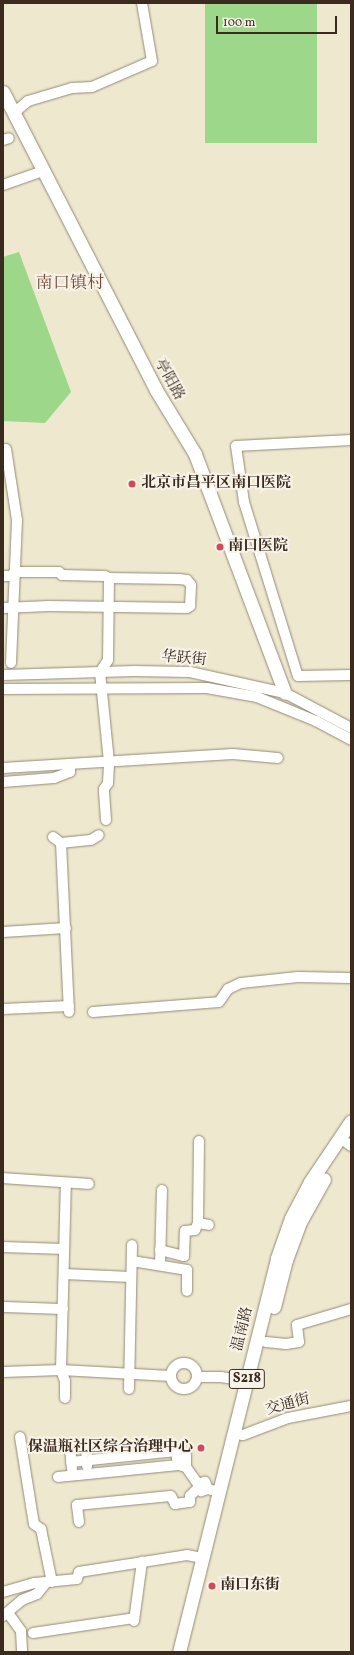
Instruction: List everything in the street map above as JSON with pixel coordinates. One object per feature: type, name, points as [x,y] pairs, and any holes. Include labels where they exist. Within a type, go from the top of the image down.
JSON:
[{"type":"main road","name":"亭阳路","points":[[3,92],[156,390],[195,454],[285,693]]},
{"type":"main road","name":"温南路","points":[[187,1652],[238,1434],[247,1381],[277,1258],[291,1218],[310,1182],[351,1121]]},
{"type":"main road","name":"温南路","points":[[179,1652],[203,1558],[206,1488],[238,1434],[266,1342],[286,1260],[300,1222],[318,1187],[350,1142]]},
{"type":"street","points":[[14,113],[28,101],[72,88],[92,87],[152,61],[142,3]]},
{"type":"street","points":[[3,185],[44,171]]},
{"type":"street","points":[[351,440],[236,446],[244,502],[298,676],[351,675]]},
{"type":"street","points":[[6,449],[17,520],[18,548],[14,574],[11,663]]},
{"type":"street","points":[[3,576],[14,574],[59,572],[62,575],[106,576],[109,578],[179,579],[187,580],[191,585],[190,606],[187,608],[14,606],[3,608]]},
{"type":"street","points":[[106,820],[104,789],[108,783],[109,762],[100,672],[108,660],[109,578]]},
{"type":"street","name":"华跃街","points":[[3,675],[100,672],[190,672],[285,693],[351,728]]},
{"type":"street","name":"华跃街","points":[[3,689],[207,688],[257,697],[316,721],[351,740]]},
{"type":"street","points":[[3,768],[232,754],[278,758]]},
{"type":"street","points":[[3,782],[54,778],[70,772],[70,764]]},
{"type":"street","points":[[3,1009],[69,1009],[66,928],[57,840],[91,840],[99,835]]},
{"type":"street","points":[[3,932],[66,928]]},
{"type":"street","points":[[93,1012],[219,1002],[228,989],[241,983],[298,977],[351,978]]},
{"type":"street","points":[[160,1250],[184,1256],[185,1231],[195,1230],[198,1223],[199,1141]]},
{"type":"street","points":[[3,1178],[66,1184],[89,1184]]},
{"type":"street","points":[[65,1398],[65,1380],[62,1370],[66,1184]]},
{"type":"street","points":[[160,1265],[162,1190]]},
{"type":"street","points":[[198,1223],[209,1225]]},
{"type":"street","points":[[129,1388],[132,1245]]},
{"type":"street","points":[[3,1247],[64,1249]]},
{"type":"street","points":[[132,1260],[187,1270],[187,1291]]},
{"type":"street","points":[[64,1274],[131,1276]]},
{"type":"street","points":[[3,1307],[63,1309]]},
{"type":"street","points":[[266,1342],[286,1344],[299,1342],[297,1325],[351,1309]]},
{"type":"street","points":[[184,1362],[196,1368],[198,1376],[194,1385],[186,1389],[174,1385],[170,1376],[173,1368],[184,1362]]},
{"type":"street","points":[[3,1372],[62,1370],[170,1376]]},
{"type":"street","points":[[198,1376],[221,1377],[247,1381]]},
{"type":"street","name":"交通街","points":[[238,1434],[288,1418],[351,1406]]},
{"type":"street","points":[[20,1438],[34,1524],[41,1529],[49,1583]]},
{"type":"street","points":[[73,1476],[70,1447],[86,1445],[88,1474]]},
{"type":"street","points":[[71,1462],[176,1451],[182,1466],[206,1488],[190,1496],[190,1502],[175,1504],[171,1496],[77,1505],[79,1522]]},
{"type":"street","points":[[182,1466],[186,1455]]},
{"type":"street","points":[[58,1477],[182,1466]]},
{"type":"street","points":[[3,1592],[76,1579],[79,1572],[187,1555],[203,1558]]},
{"type":"street","points":[[39,1634],[101,1627],[134,1620],[142,1562]]},
{"type":"street","points":[[22,1652],[21,1630],[6,1615],[22,1600],[37,1594],[49,1583]]},
{"type":"green space","points":[[205,3],[317,3],[317,143],[205,143]]},
{"type":"green space","points":[[19,252],[71,392],[45,423],[3,421],[3,257]]},
{"type":"place","name":"北京市昌平区南口医院","points":[[132,484]]},
{"type":"place","name":"南口医院","points":[[220,547]]},
{"type":"place","name":"保温瓶社区综合治理中心","points":[[201,1448]]},
{"type":"place","name":"南口东街","points":[[212,1586]]},
{"type":"district","name":"南口镇村","points":[[70,284]]}]
